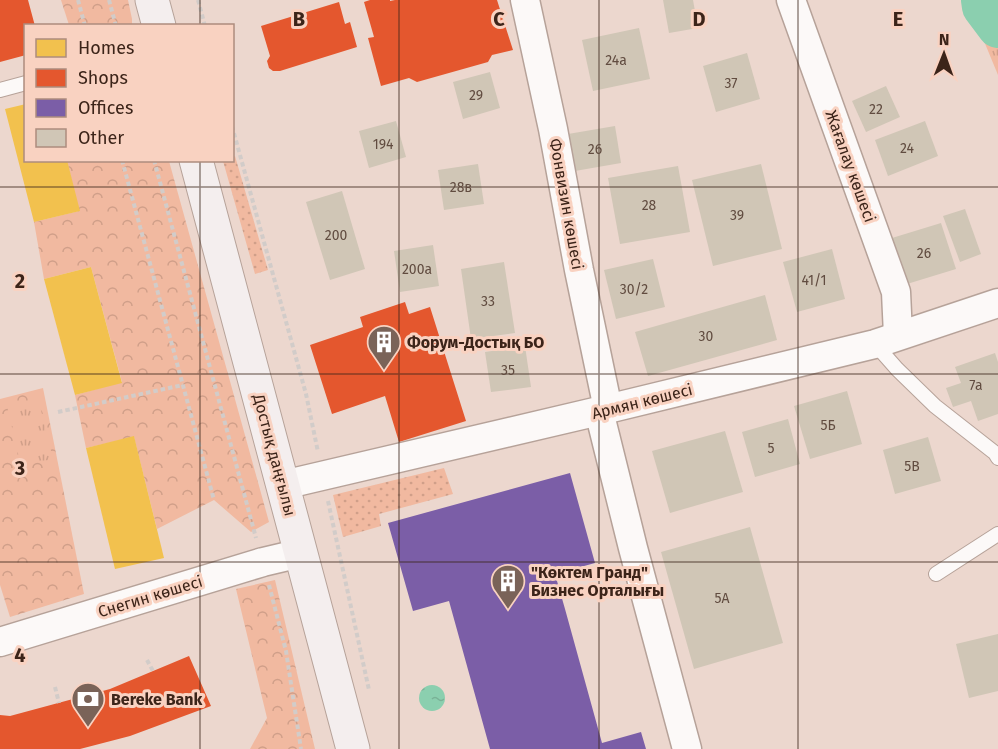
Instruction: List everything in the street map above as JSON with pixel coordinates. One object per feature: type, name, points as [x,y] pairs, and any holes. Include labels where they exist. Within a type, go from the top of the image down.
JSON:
[{"type":"main road","points":[[152,0],[158,24]]},
{"type":"main road","name":"Достық даңғылы","points":[[197,162],[353,749]]},
{"type":"street","name":"Фонвизин көшесі","points":[[525,0],[553,129],[604,410],[633,548],[687,749]]},
{"type":"street","name":"Жағалау көшесі","points":[[791,0],[896,291],[886,340]]},
{"type":"street","name":"Армян көшесі","points":[[283,485],[604,410],[886,340],[998,303]]},
{"type":"street","name":"Снегин көшесі","points":[[0,642],[263,562],[301,553]]},
{"type":"lane","points":[[0,90],[24,84]]},
{"type":"lane","points":[[886,340],[897,369],[935,406],[995,453],[998,458]]},
{"type":"lane","points":[[936,574],[998,534]]},
{"type":"path","points":[[78,0],[84,24]]},
{"type":"path","points":[[109,0],[115,24]]},
{"type":"path","points":[[198,0],[204,24]]},
{"type":"path","points":[[234,133],[306,394],[369,692]]},
{"type":"path","points":[[123,162],[214,500]]},
{"type":"path","points":[[155,162],[256,539]]},
{"type":"path","points":[[58,412],[183,385]]},
{"type":"path","points":[[268,583],[286,651],[300,749]]},
{"type":"path","points":[[147,660],[153,671]]},
{"type":"path","points":[[55,687],[59,703]]},
{"type":"green space","points":[[61,0],[128,0],[132,24],[69,24]]},
{"type":"green space","points":[[967,0],[998,0],[998,75]]},
{"type":"green space","points":[[234,156],[268,270],[255,274],[223,162],[234,162]]},
{"type":"green space","points":[[67,162],[169,162],[269,522],[251,532],[214,500],[157,529],[134,437],[86,448],[75,395],[122,382],[91,267],[44,279],[34,222],[79,211]]},
{"type":"green space","points":[[43,388],[84,594],[10,617],[0,585],[0,399]]},
{"type":"green space","points":[[38,398],[53,459],[21,466],[7,406]]},
{"type":"green space","points":[[444,468],[453,494],[379,514],[381,526],[343,537],[333,495]]},
{"type":"green space","points":[[275,580],[315,749],[250,749],[267,718],[236,589]]},
{"type":"water","points":[[432,685],[441,689],[445,698],[441,707],[432,711],[423,707],[419,698],[423,689]]},
{"type":"building: Homes","points":[[24,104],[24,162],[68,162],[80,211],[34,222],[5,109]]},
{"type":"building: Homes","points":[[91,267],[122,383],[75,395],[44,279]]},
{"type":"building: Homes","points":[[134,436],[164,558],[115,569],[86,448]]},
{"type":"building: Shops","points":[[0,0],[28,0],[34,24],[24,24],[24,56],[0,62]]},
{"type":"building: Shops","points":[[370,0],[497,0],[513,50],[492,55],[488,62],[417,82],[409,78],[381,86],[368,38],[374,37],[364,2]]},
{"type":"building: Shops","points":[[339,2],[345,24],[350,22],[357,47],[280,71],[273,71],[269,68],[267,61],[270,56],[261,26]]},
{"type":"building: Shops","name":"Форум-Достық БО","points":[[405,302],[409,314],[430,307],[466,421],[399,442],[385,396],[332,414],[310,345],[363,327],[360,317]]},
{"type":"building: Shops","points":[[189,656],[211,706],[130,736],[80,749],[0,749],[0,715],[10,716],[110,689]]},
{"type":"building: Offices","name":"\"Көктем Гранд\" Бизнес Орталығы","points":[[570,473],[595,563],[555,574],[602,743],[641,732],[646,749],[490,749],[449,601],[413,611],[388,523]]},
{"type":"building: Other","points":[[663,0],[693,0],[698,28],[669,33]]},
{"type":"building: Other","points":[[639,28],[650,79],[593,91],[582,40]]},
{"type":"building: Other","points":[[747,53],[760,99],[716,112],[703,66]]},
{"type":"building: Other","points":[[490,72],[500,108],[463,119],[453,82]]},
{"type":"building: Other","points":[[886,86],[900,117],[866,132],[852,101]]},
{"type":"building: Other","points":[[396,121],[406,157],[369,168],[359,131]]},
{"type":"building: Other","points":[[925,121],[938,156],[888,176],[875,140]]},
{"type":"building: Other","points":[[615,126],[621,163],[575,171],[568,134]]},
{"type":"building: Other","points":[[478,164],[484,204],[444,210],[438,170]]},
{"type":"building: Other","points":[[761,164],[782,249],[713,266],[692,180]]},
{"type":"building: Other","points":[[678,166],[690,232],[620,244],[608,178]]},
{"type":"building: Other","points":[[342,191],[365,269],[330,280],[306,202]]},
{"type":"building: Other","points":[[965,209],[981,254],[960,262],[943,216]]},
{"type":"building: Other","points":[[941,223],[956,269],[907,284],[892,238]]},
{"type":"building: Other","points":[[433,245],[439,286],[400,292],[394,251]]},
{"type":"building: Other","points":[[832,249],[845,299],[797,312],[783,262]]},
{"type":"building: Other","points":[[653,259],[665,307],[616,319],[604,270]]},
{"type":"building: Other","points":[[504,262],[515,333],[471,339],[461,269]]},
{"type":"building: Other","points":[[765,295],[777,340],[648,376],[635,332]]},
{"type":"building: Other","points":[[525,346],[531,387],[491,392],[485,352]]},
{"type":"building: Other","points":[[995,353],[998,362],[998,414],[978,421],[971,401],[953,407],[946,388],[961,383],[955,367]]},
{"type":"building: Other","points":[[847,391],[862,444],[810,459],[794,406]]},
{"type":"building: Other","points":[[788,419],[800,464],[755,477],[742,432]]},
{"type":"building: Other","points":[[725,431],[743,492],[670,513],[652,451]]},
{"type":"building: Other","points":[[928,437],[941,481],[895,494],[883,450]]},
{"type":"building: Other","points":[[750,527],[783,643],[694,669],[661,552]]},
{"type":"building: Other","points":[[998,634],[998,691],[969,698],[956,644]]},
{"type":"waterway","points":[[982,0],[983,7],[998,27]]},
{"type":"place","name":"Форум-Достық БО","points":[[384,371]]},
{"type":"place","name":"\"Көктем Гранд\" Бизнес Орталығы","points":[[508,610]]},
{"type":"place","name":"Bereke Bank","points":[[88,728]]}]
